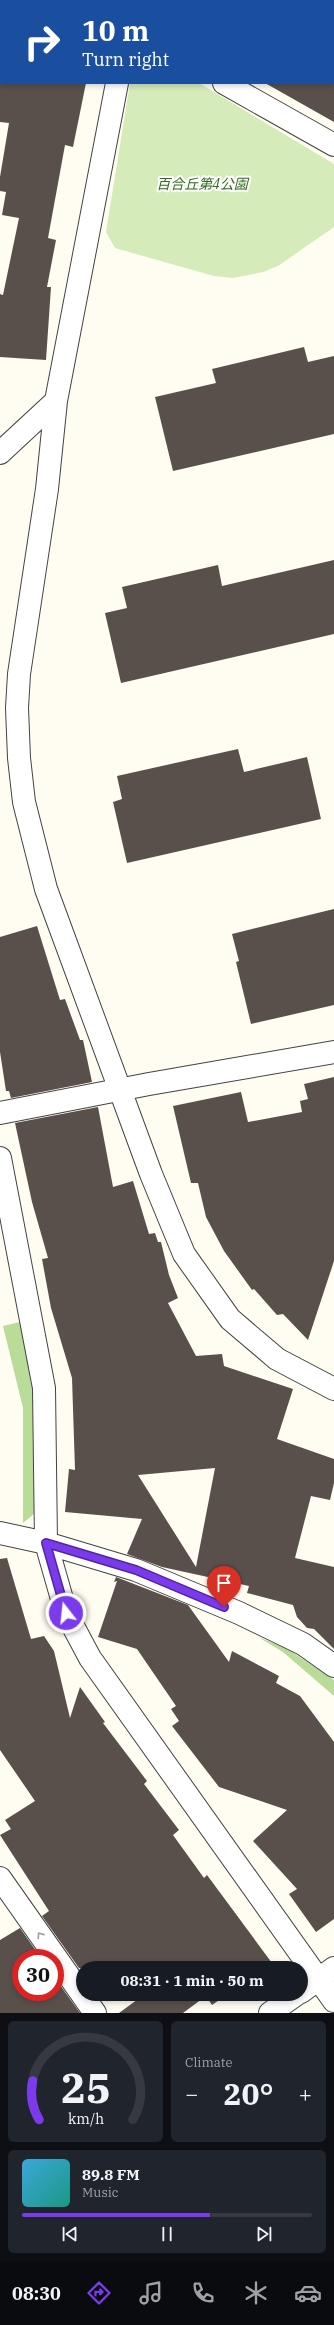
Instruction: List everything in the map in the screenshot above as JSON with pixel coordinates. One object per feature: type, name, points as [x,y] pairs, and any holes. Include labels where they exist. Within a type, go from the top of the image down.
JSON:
[{"type":"street","points":[[117,84],[56,401],[47,489],[19,674],[17,708],[18,758],[24,802],[46,889],[151,1174],[184,1254],[230,1319],[277,1359],[334,1389]]},
{"type":"street","points":[[226,84],[334,145]]},
{"type":"street","points":[[0,453],[56,401]]},
{"type":"street","points":[[0,1113],[120,1089],[334,1052]]},
{"type":"street","points":[[0,1158],[44,1388],[46,1543],[66,1613],[90,1658],[326,1974],[334,2001]]},
{"type":"street","points":[[0,1533],[46,1543],[136,1570],[239,1613],[303,1644],[334,1666]]},
{"type":"street","points":[[0,1878],[95,2013]]},
{"type":"street","points":[[308,1987],[326,1974]]},
{"type":"street","points":[[270,2013],[288,2001]]},
{"type":"green space","name":"百合丘第4公園","points":[[130,84],[201,84],[334,164],[334,227],[278,266],[263,272],[233,278],[214,276],[115,248],[106,232]]},
{"type":"green space","points":[[20,1322],[33,1394],[35,1513],[23,1523],[23,1408],[3,1326]]},
{"type":"green space","points":[[258,1637],[288,1649],[334,1680],[334,1696],[283,1652]]},
{"type":"building","points":[[0,84],[86,84],[73,147],[65,145],[48,238],[56,240],[47,287],[51,287],[46,360],[0,357],[0,294],[3,295],[19,218],[2,215],[6,192],[0,191],[0,177],[9,123],[0,122]]},
{"type":"building","points":[[267,84],[334,84],[334,122]]},
{"type":"building","points":[[304,347],[308,362],[334,356],[334,434],[173,471],[155,397],[216,383],[212,369]]},
{"type":"building","points":[[334,560],[334,634],[121,683],[105,613],[127,608],[122,587],[218,565],[222,586]]},
{"type":"building","points":[[238,749],[244,772],[307,757],[321,819],[127,863],[113,802],[122,799],[117,776]]},
{"type":"building","points":[[334,909],[334,1005],[251,1024],[236,962],[239,961],[232,934]]},
{"type":"building","points":[[37,926],[60,1000],[65,999],[80,1040],[83,1040],[92,1082],[11,1098],[9,1091],[6,1091],[0,1052],[0,937]]},
{"type":"building","points":[[334,1077],[334,1261],[308,1340],[283,1314],[277,1315],[254,1289],[252,1290],[224,1251],[206,1217],[198,1183],[191,1183],[173,1106],[241,1092],[248,1122],[302,1112],[300,1101],[308,1099],[304,1084]]},
{"type":"building","points":[[98,1107],[113,1187],[133,1181],[149,1234],[155,1233],[158,1242],[161,1242],[169,1275],[178,1298],[168,1303],[196,1356],[222,1354],[224,1366],[293,1389],[277,1439],[334,1459],[334,1483],[330,1500],[311,1496],[295,1558],[334,1567],[334,1649],[314,1629],[307,1628],[297,1617],[293,1605],[247,1593],[249,1586],[162,1567],[127,1554],[142,1519],[65,1512],[69,1469],[75,1470],[72,1378],[51,1308],[42,1259],[48,1258],[32,1202],[15,1123]],"holes":[[[215,1468],[196,1567],[138,1475]]]},
{"type":"building","points":[[7,1558],[31,1639],[44,1636],[54,1651],[70,1718],[80,1687],[105,1722],[103,1723],[147,1781],[144,1784],[179,1830],[173,1835],[204,1878],[207,1875],[271,1961],[76,1961],[76,1964],[42,1916],[49,1911],[0,1835],[11,1829],[5,1820],[35,1801],[0,1750],[0,1559]]},
{"type":"building","points":[[116,1577],[188,1605],[229,1662],[232,1651],[279,1676],[276,1683],[300,1696],[334,1742],[334,1919],[316,1932],[289,1894],[297,1889],[253,1841],[287,1810],[219,1787],[172,1726],[179,1721],[171,1709],[176,1706],[137,1649],[98,1637],[117,1581],[114,1582]]},
{"type":"building","points":[[20,1928],[35,1949],[12,1949],[12,2001],[64,2001],[64,1991],[80,2013],[0,2013],[0,1940]]},
{"type":"building","points":[[135,2001],[199,2001],[183,2013],[119,2013]]},
{"type":"building","points":[[209,2001],[218,2001],[212,2005]]},
{"type":"route","points":[[66,1613],[46,1543],[136,1570],[224,1607]]}]
